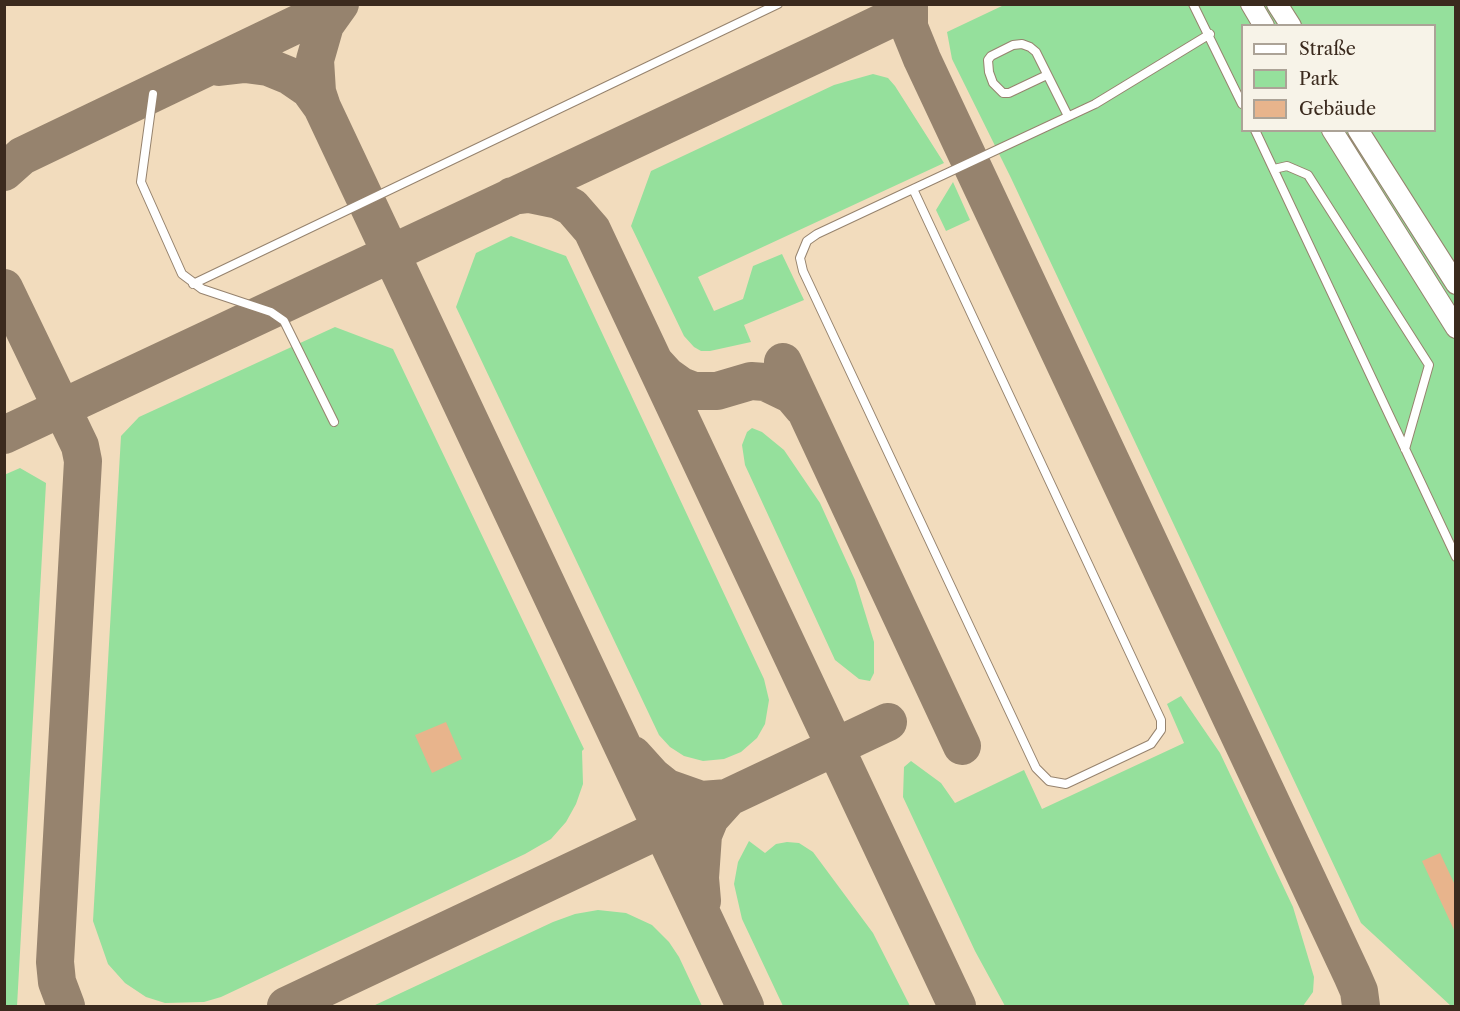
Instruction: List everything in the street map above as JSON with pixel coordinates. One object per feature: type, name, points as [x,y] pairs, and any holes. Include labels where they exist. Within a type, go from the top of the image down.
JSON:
[{"type":"street","points":[[1251,4],[1263,24]]},
{"type":"street","points":[[1277,4],[1290,24]]},
{"type":"street","points":[[1333,132],[1455,328]]},
{"type":"street","points":[[1359,132],[1455,284]]},
{"type":"lane","points":[[193,284],[778,4]]},
{"type":"lane","points":[[1193,4],[1210,34],[1241,102]]},
{"type":"lane","points":[[913,189],[1161,720],[1161,730],[1151,744],[1066,784],[1048,781],[1036,768],[803,271],[800,258],[807,241],[913,189],[1105,98],[1210,34]]},
{"type":"lane","points":[[1047,75],[1009,93],[1003,93],[993,83],[988,60],[991,56],[1022,44],[1036,52],[1068,116]]},
{"type":"lane","points":[[153,94],[141,182],[182,274],[193,284],[271,312],[284,321],[334,422]]},
{"type":"lane","points":[[1256,132],[1455,557]]},
{"type":"lane","points":[[1274,170],[1287,166],[1308,175],[1429,365],[1405,448]]},
{"type":"green space","points":[[1004,5],[1455,5],[1455,1006],[1451,1006],[1361,923],[1011,178],[952,59],[947,32]]},
{"type":"green space","points":[[873,74],[888,78],[895,86],[944,163],[698,277],[714,311],[743,299],[753,266],[782,254],[804,300],[744,325],[751,342],[710,351],[701,351],[694,347],[684,336],[631,226],[651,171],[834,85]]},
{"type":"green space","points":[[953,182],[970,220],[946,231],[936,210]]},
{"type":"green space","points":[[511,236],[566,256],[764,679],[769,700],[765,724],[757,738],[741,752],[724,759],[703,761],[684,756],[670,747],[659,735],[456,307],[476,253]]},
{"type":"green space","points":[[335,327],[393,349],[584,749],[582,751],[583,784],[566,822],[551,839],[525,854],[221,997],[204,1002],[165,1003],[146,997],[125,983],[108,964],[93,921],[121,436],[139,417]]},
{"type":"green space","points":[[752,428],[762,432],[784,450],[820,503],[855,580],[874,642],[874,673],[870,681],[859,679],[835,660],[745,465],[742,445],[747,432]]},
{"type":"green space","points":[[20,468],[46,483],[17,1006],[5,1006],[4,475]]},
{"type":"green space","points":[[1181,696],[1220,753],[1293,907],[1314,977],[1313,992],[1303,1006],[1005,1006],[975,951],[903,797],[904,767],[911,761],[941,783],[955,803],[1024,770],[1042,809],[1184,743],[1167,704]]},
{"type":"green space","points":[[749,841],[765,853],[776,844],[787,842],[799,843],[813,852],[873,933],[910,1006],[783,1006],[742,919],[734,884],[738,862]]},
{"type":"green space","points":[[598,910],[626,913],[652,925],[669,942],[679,957],[702,1006],[373,1006],[553,922],[575,914]]},
{"type":"building","points":[[446,722],[462,759],[432,773],[415,735]]},
{"type":"building","points":[[1440,853],[1455,885],[1455,932],[1422,861]]},
{"type":"taxiway","points":[[4,172],[22,156],[339,4]]},
{"type":"taxiway","points":[[340,4],[325,25],[315,60],[317,92],[322,107],[745,1006]]},
{"type":"taxiway","points":[[4,435],[819,53],[894,17],[908,4]]},
{"type":"taxiway","points":[[909,4],[909,27],[922,59],[1352,975],[1359,991],[1361,1006]]},
{"type":"taxiway","points":[[219,67],[245,64],[268,67],[290,76],[309,89],[322,107]]},
{"type":"taxiway","points":[[512,196],[529,194],[558,200],[572,207],[592,230],[957,1006]]},
{"type":"taxiway","points":[[4,288],[80,446],[83,461],[55,962],[57,982],[66,1006]]},
{"type":"taxiway","points":[[783,362],[962,746]]},
{"type":"taxiway","points":[[656,364],[681,386],[694,391],[717,391],[751,381],[765,382],[792,395],[803,408]]},
{"type":"taxiway","points":[[286,1006],[888,722]]},
{"type":"taxiway","points":[[633,755],[652,776],[667,788],[701,800],[728,798],[710,818],[703,835],[700,878],[702,901]]}]
